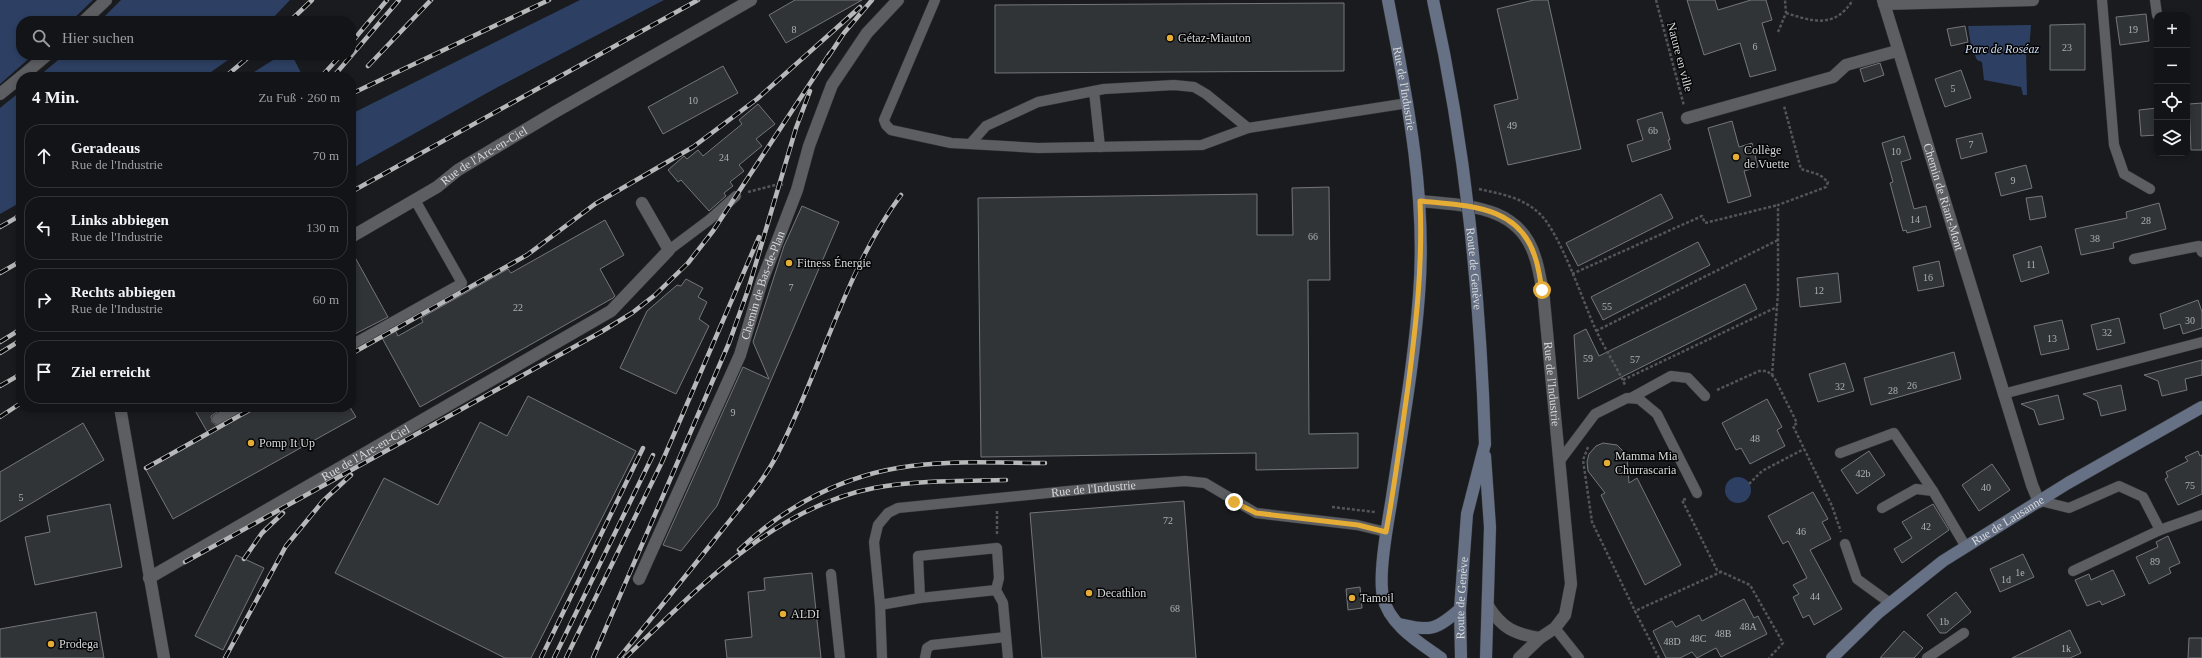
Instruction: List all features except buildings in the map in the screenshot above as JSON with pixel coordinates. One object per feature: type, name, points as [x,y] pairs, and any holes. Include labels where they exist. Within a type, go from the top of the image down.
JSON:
[{"type":"street","points":[[89,16],[106,0]]},
{"type":"street","name":"Rue de l'Arc-en-Ciel","points":[[356,234],[415,200],[458,170],[555,112],[751,0]]},
{"type":"street","name":"Chemin de Bas-de-Plan","points":[[639,579],[740,355],[762,281],[797,190],[809,146],[832,86],[867,33],[898,0]]},
{"type":"street","name":"Rue de l'Industrie","points":[[1388,0],[1408,103],[1420,201],[1422,235],[1418,310],[1386,532],[1382,589],[1387,608],[1399,624],[1420,643],[1441,658]]},
{"type":"street","name":"Route de Genève","points":[[1433,0],[1450,79],[1466,177],[1477,281],[1484,444],[1490,527],[1486,658]]},
{"type":"street","points":[[1883,2],[2033,0]]},
{"type":"street","name":"Chemin de Riant-Mont","points":[[1883,2],[2003,394],[2032,485],[2040,502]]},
{"type":"street","points":[[1687,118],[1833,77],[1846,65],[1897,51]]},
{"type":"street","points":[[27,72],[41,60]]},
{"type":"street","points":[[0,94],[16,81]]},
{"type":"street","name":"Rue de l'Industrie","points":[[1420,201],[1482,208],[1495,212],[1518,228],[1528,241],[1535,257],[1542,290],[1570,584],[1565,615],[1555,628],[1540,638],[1519,658]]},
{"type":"street","points":[[642,203],[669,250]]},
{"type":"street","name":"Rue de l'Arc-en-Ciel","points":[[149,578],[610,312],[669,250]]},
{"type":"street","name":"Rue de Lausanne","points":[[1832,658],[1890,603],[1944,561],[2174,421],[2202,407]]},
{"type":"street","points":[[121,412],[164,658]]},
{"type":"street","name":"Route de Genève","points":[[1461,658],[1460,610],[1467,514],[1484,444]]},
{"type":"street","points":[[1488,606],[1496,618],[1512,631],[1521,635],[1540,638]]},
{"type":"street","points":[[1399,624],[1419,628],[1436,628],[1460,610]]},
{"type":"lane","points":[[935,0],[884,120],[886,125],[891,130],[951,143],[1038,148],[1202,145],[1248,128],[1408,103]]},
{"type":"lane","points":[[2102,0],[2114,145],[2124,174],[2150,190]]},
{"type":"lane","points":[[2155,0],[2157,12]]},
{"type":"lane","points":[[971,144],[986,126],[1038,102],[1094,91],[1174,85],[1194,87],[1206,94],[1248,128]]},
{"type":"lane","points":[[1094,91],[1100,147]]},
{"type":"lane","points":[[669,250],[709,220],[736,196]]},
{"type":"lane","points":[[356,342],[462,283],[415,200]]},
{"type":"lane","points":[[2134,259],[2199,246],[2202,252]]},
{"type":"lane","points":[[2003,394],[2202,342]]},
{"type":"lane","points":[[1631,398],[1671,376],[1688,378],[1705,396]]},
{"type":"lane","points":[[1559,462],[1595,414],[1627,398],[1639,399],[1657,414],[1697,493]]},
{"type":"lane","points":[[217,419],[230,412]]},
{"type":"lane","points":[[1840,453],[1894,434],[1933,491],[1966,547]]},
{"type":"lane","name":"Rue de l'Industrie","points":[[882,658],[880,605],[874,542],[878,525],[888,513],[908,506],[1185,481],[1205,483],[1220,490],[1234,502],[1256,513],[1358,525],[1386,532]]},
{"type":"lane","points":[[2040,502],[2069,508],[2119,486],[2143,497],[2160,530]]},
{"type":"lane","points":[[1882,508],[1916,489],[1933,491]]},
{"type":"lane","points":[[2073,571],[2160,530],[2202,515]]},
{"type":"lane","points":[[1845,544],[1856,579],[1890,603]]},
{"type":"lane","points":[[920,598],[918,556],[998,548],[999,578],[996,590],[1003,603],[1008,658]]},
{"type":"lane","points":[[831,574],[840,658]]},
{"type":"lane","points":[[880,605],[920,598],[996,590]]},
{"type":"lane","points":[[1555,628],[1579,658]]},
{"type":"lane","points":[[1927,658],[1964,633]]},
{"type":"lane","points":[[925,658],[927,648],[932,644],[1006,637]]},
{"type":"path","name":"Nature en ville","points":[[1656,0],[1687,118]]},
{"type":"path","points":[[1778,32],[1786,13],[1785,0]]},
{"type":"path","points":[[1786,13],[1810,20],[1824,22],[1840,15],[1852,0]]},
{"type":"path","points":[[1572,274],[1702,216],[1705,223],[1778,205],[1826,187],[1828,182],[1820,175],[1801,169],[1780,92]]},
{"type":"path","points":[[736,196],[779,184],[797,190]]},
{"type":"path","points":[[1772,376],[1777,307],[1778,205]]},
{"type":"path","points":[[1596,331],[1778,240]]},
{"type":"path","points":[[1613,360],[1623,381],[1777,307]]},
{"type":"path","points":[[1705,396],[1759,371],[1767,371],[1772,376],[1797,423],[1793,426],[1832,506],[1845,544]]},
{"type":"path","points":[[1578,436],[1590,444],[1583,460],[1592,522],[1658,658]]},
{"type":"path","points":[[1749,484],[1762,471],[1804,450]]},
{"type":"path","points":[[1697,493],[1682,500],[1718,570],[1750,585],[1783,643],[1769,658]]},
{"type":"path","points":[[998,548],[997,512],[1001,509]]},
{"type":"path","points":[[1635,611],[1721,572]]},
{"type":"green space","points":[[0,0],[93,0],[76,16],[16,16],[16,60],[27,60],[0,84]]},
{"type":"green space","points":[[121,0],[290,0],[275,16],[105,16]]},
{"type":"green space","points":[[580,0],[664,0],[496,88],[356,166],[356,112]]},
{"type":"green space","name":"Parc de Roséaz","points":[[2031,25],[2029,51],[2026,51],[2027,95],[2023,95],[2021,87],[1984,80],[1982,62],[1977,60],[1971,46],[1968,26]]},
{"type":"green space","points":[[58,60],[228,60],[211,72],[44,72]]},
{"type":"green space","points":[[273,60],[294,60],[300,72],[254,72]]},
{"type":"green space","points":[[16,95],[16,205],[0,214],[0,108]]},
{"type":"green space","points":[[1738,477],[1747,481],[1751,490],[1747,499],[1738,503],[1729,499],[1725,490],[1729,481]]},
{"type":"railway","points":[[295,16],[312,0]]},
{"type":"railway","points":[[356,37],[387,0]]},
{"type":"railway","points":[[356,50],[399,0]]},
{"type":"railway","points":[[368,66],[431,0]]},
{"type":"railway","points":[[356,92],[549,0]]},
{"type":"railway","points":[[356,189],[698,0]]},
{"type":"railway","points":[[828,57],[844,33],[872,0]]},
{"type":"railway","points":[[356,351],[527,255],[595,204],[693,147],[757,99],[860,7]]},
{"type":"railway","points":[[185,562],[601,332],[632,313],[655,295],[688,263],[713,231],[830,53]]},
{"type":"railway","points":[[231,72],[245,60]]},
{"type":"railway","points":[[326,72],[336,60]]},
{"type":"railway","points":[[337,72],[348,60]]},
{"type":"railway","points":[[593,658],[729,343],[748,290],[796,128],[810,91]]},
{"type":"railway","points":[[619,658],[745,502],[772,463],[793,421],[864,255],[881,224],[901,195]]},
{"type":"railway","points":[[0,227],[16,218]]},
{"type":"railway","points":[[566,658],[662,462],[759,237]]},
{"type":"railway","points":[[0,273],[16,264]]},
{"type":"railway","points":[[0,342],[16,332]]},
{"type":"railway","points":[[0,353],[16,343]]},
{"type":"railway","points":[[0,386],[16,377]]},
{"type":"railway","points":[[0,417],[16,406]]},
{"type":"railway","points":[[146,468],[246,412]]},
{"type":"railway","points":[[541,658],[643,448]]},
{"type":"railway","points":[[554,658],[653,455]]},
{"type":"railway","points":[[739,550],[757,534],[797,506],[818,494],[863,476],[887,470],[928,464],[961,462],[1045,463]]},
{"type":"railway","points":[[225,658],[286,546],[323,501],[351,475]]},
{"type":"railway","points":[[625,658],[680,606],[738,555],[769,533],[802,513],[837,498],[890,485],[923,482],[1006,480]]},
{"type":"railway","points":[[244,559],[262,533],[283,513]]},
{"type":"place","name":"Gétaz-Miauton","points":[[1170,38]]},
{"type":"place","name":"Collège de Vuette","points":[[1736,157]]},
{"type":"place","name":"Fitness Énergie","points":[[789,263]]},
{"type":"place","name":"Pomp It Up","points":[[251,443]]},
{"type":"place","name":"Mamma Mia Churrascaria","points":[[1607,463]]},
{"type":"place","name":"Decathlon","points":[[1089,593]]},
{"type":"place","name":"Tamoil","points":[[1352,598]]},
{"type":"place","name":"ALDI","points":[[783,614]]},
{"type":"place","name":"Prodega","points":[[51,644]]},
{"type":"route","points":[[1234,502],[1256,513],[1358,525],[1386,532],[1416,325],[1422,235],[1420,201],[1482,208],[1495,212],[1508,220],[1518,228],[1528,241],[1535,257],[1542,290]]}]
